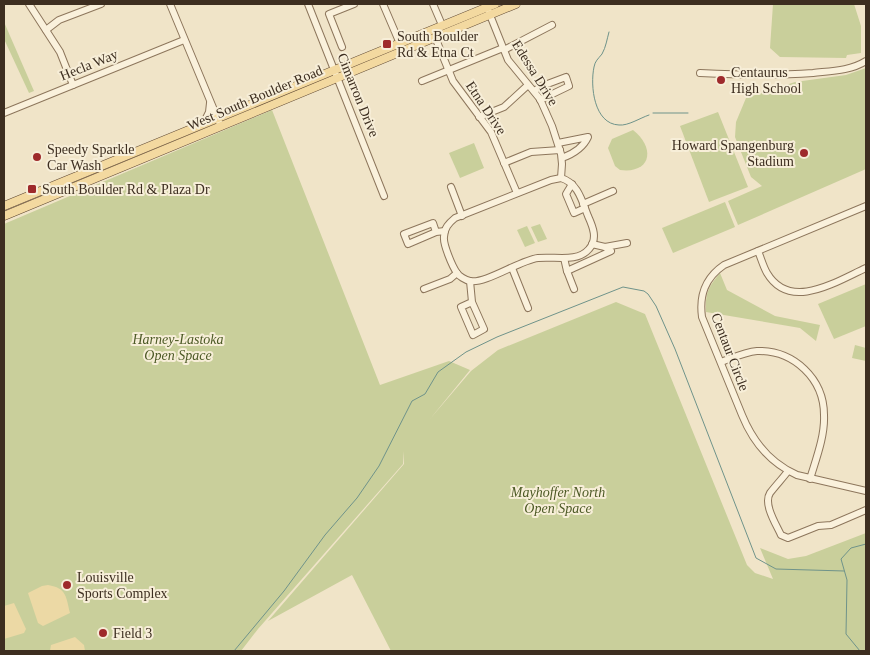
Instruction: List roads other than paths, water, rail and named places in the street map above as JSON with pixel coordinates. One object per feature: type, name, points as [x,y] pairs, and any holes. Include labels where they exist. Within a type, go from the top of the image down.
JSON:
[{"type":"main road","name":"West South Boulder Road","points":[[4,216],[337,77],[401,47],[442,25],[490,9],[516,4]]},
{"type":"main road","name":"West South Boulder Road","points":[[4,206],[334,69],[435,37],[490,9]]},
{"type":"street","points":[[29,4],[60,52],[73,85]]},
{"type":"street","points":[[46,30],[59,20],[101,4]]},
{"type":"street","points":[[170,4],[221,126]]},
{"type":"street","name":"Cimarron Drive","points":[[308,4],[384,196]]},
{"type":"street","points":[[342,47],[329,14],[354,4]]},
{"type":"street","points":[[383,4],[401,47]]},
{"type":"street","points":[[433,4],[442,25]]},
{"type":"street","name":"Edessa Drive","points":[[490,9],[508,60],[540,100],[560,151]]},
{"type":"street","points":[[422,81],[503,49],[552,26]]},
{"type":"street","name":"Etna Drive","points":[[435,37],[453,81],[491,132],[517,193]]},
{"type":"street","name":"Hecla Way","points":[[4,113],[184,40]]},
{"type":"street","points":[[700,73],[771,76],[839,70],[854,67],[866,61]]},
{"type":"street","points":[[534,91],[566,77],[569,86],[540,100]]},
{"type":"street","points":[[479,116],[504,107],[528,85]]},
{"type":"street","points":[[203,124],[209,112],[210,102]]},
{"type":"street","points":[[504,163],[531,152],[560,151],[561,178]]},
{"type":"street","points":[[561,178],[572,184],[584,206],[593,229],[592,244],[584,253],[577,257],[538,258],[481,280],[470,281],[457,272],[444,244],[445,231],[450,222],[455,218],[517,193],[561,178]]},
{"type":"street","points":[[572,184],[566,194],[574,213],[584,206],[614,192]]},
{"type":"street","points":[[451,187],[462,216]]},
{"type":"street","name":"Centaur Circle","points":[[866,206],[724,265],[710,278],[704,287],[701,306],[702,317],[744,422],[758,446],[772,460],[788,471],[810,479],[866,491]]},
{"type":"street","points":[[436,232],[433,223],[404,234],[408,244],[436,232],[445,231]]},
{"type":"street","points":[[567,271],[608,249],[627,243]]},
{"type":"street","points":[[592,244],[608,249]]},
{"type":"street","points":[[758,251],[767,274],[773,281],[781,287],[798,293],[815,290],[866,268]]},
{"type":"street","points":[[564,258],[574,288]]},
{"type":"street","points":[[512,268],[528,308]]},
{"type":"street","points":[[424,289],[450,279],[457,272]]},
{"type":"street","points":[[470,281],[472,302],[484,329],[473,335],[461,307],[472,302]]},
{"type":"street","points":[[721,362],[745,353],[769,352],[792,360],[803,367],[813,378],[823,401],[824,424],[810,479]]},
{"type":"street","points":[[788,471],[768,498],[769,507],[784,538],[818,526],[831,525],[866,510]]},
{"type":"waterway","points":[[609,32],[602,54],[594,67],[594,93],[599,111],[611,123],[619,125],[630,123],[649,115]]},
{"type":"waterway","points":[[653,113],[688,113]]},
{"type":"waterway","points":[[234,651],[284,591],[325,535],[357,498],[379,466],[412,401],[425,394],[438,372],[466,352],[497,337],[623,287],[644,291],[656,306],[675,349],[756,558],[776,569],[844,571]]},
{"type":"waterway","points":[[860,651],[846,634],[847,580],[841,559],[851,548],[866,544]]},
{"type":"place","name":"South Boulder Rd & Etna Ct","points":[[387,44]]},
{"type":"place","name":"Centaurus High School","points":[[721,80]]},
{"type":"place","name":"Howard Spangenburg Stadium","points":[[804,153]]},
{"type":"place","name":"Speedy Sparkle Car Wash","points":[[37,157]]},
{"type":"place","name":"South Boulder Rd & Plaza Dr","points":[[32,189]]},
{"type":"place","name":"Louisville Sports Complex","points":[[67,585]]},
{"type":"place","name":"Field 3","points":[[103,633]]},
{"type":"park label","name":"Harney-Lastoka Open Space","points":[[178,348]]},
{"type":"park label","name":"Mayhoffer North Open Space","points":[[558,500]]}]
